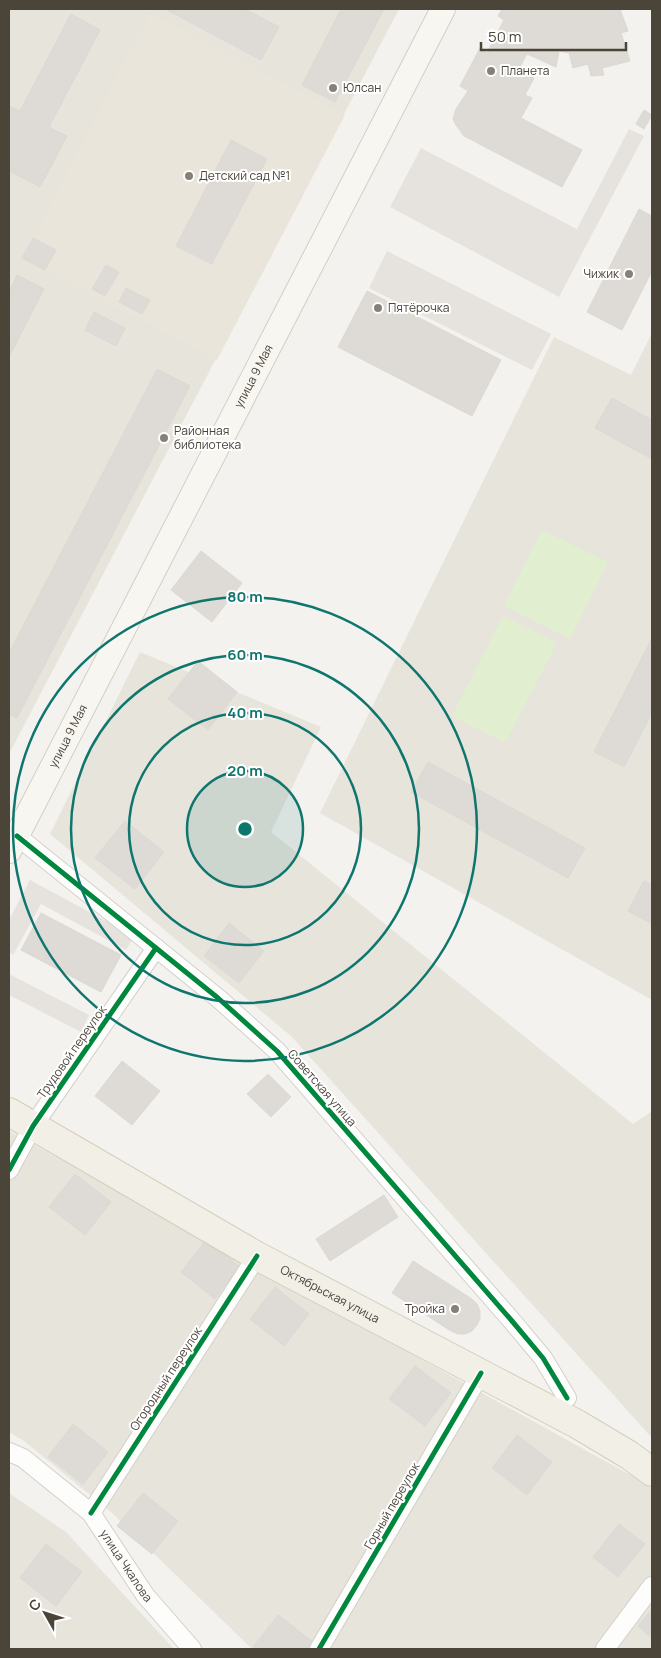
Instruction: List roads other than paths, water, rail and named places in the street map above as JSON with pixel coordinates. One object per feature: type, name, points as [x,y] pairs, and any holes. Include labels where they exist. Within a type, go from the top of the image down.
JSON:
[{"type":"main road","name":"улица 9 Мая","points":[[13,844],[443,9]]},
{"type":"main road","name":"Октябрьская улица","points":[[9,1112],[257,1256],[577,1424],[629,1455],[652,1472]]},
{"type":"street","name":"Советская улица","points":[[13,844],[156,948],[218,998],[277,1051],[543,1358],[567,1398]]},
{"type":"street","name":"Трудовой переулок","points":[[9,1170],[33,1126],[156,948]]},
{"type":"street","name":"Огородный переулок","points":[[92,1513],[257,1256]]},
{"type":"street","name":"Горный переулок","points":[[319,1649],[481,1373]]},
{"type":"street","name":"улица Чкалова","points":[[9,1452],[23,1458],[92,1513],[144,1595],[192,1649]]},
{"type":"street","points":[[605,1649],[652,1586]]},
{"type":"place","name":"Планета","points":[[491,71]]},
{"type":"place","name":"Юлсан","points":[[333,88]]},
{"type":"place","name":"Детский сад №1","points":[[189,176]]},
{"type":"place","name":"Чижик","points":[[629,274]]},
{"type":"place","name":"Пятёрочка","points":[[378,308]]},
{"type":"place","name":"Районная библиотека","points":[[164,438]]},
{"type":"place","name":"Тройка","points":[[455,1309]]}]
